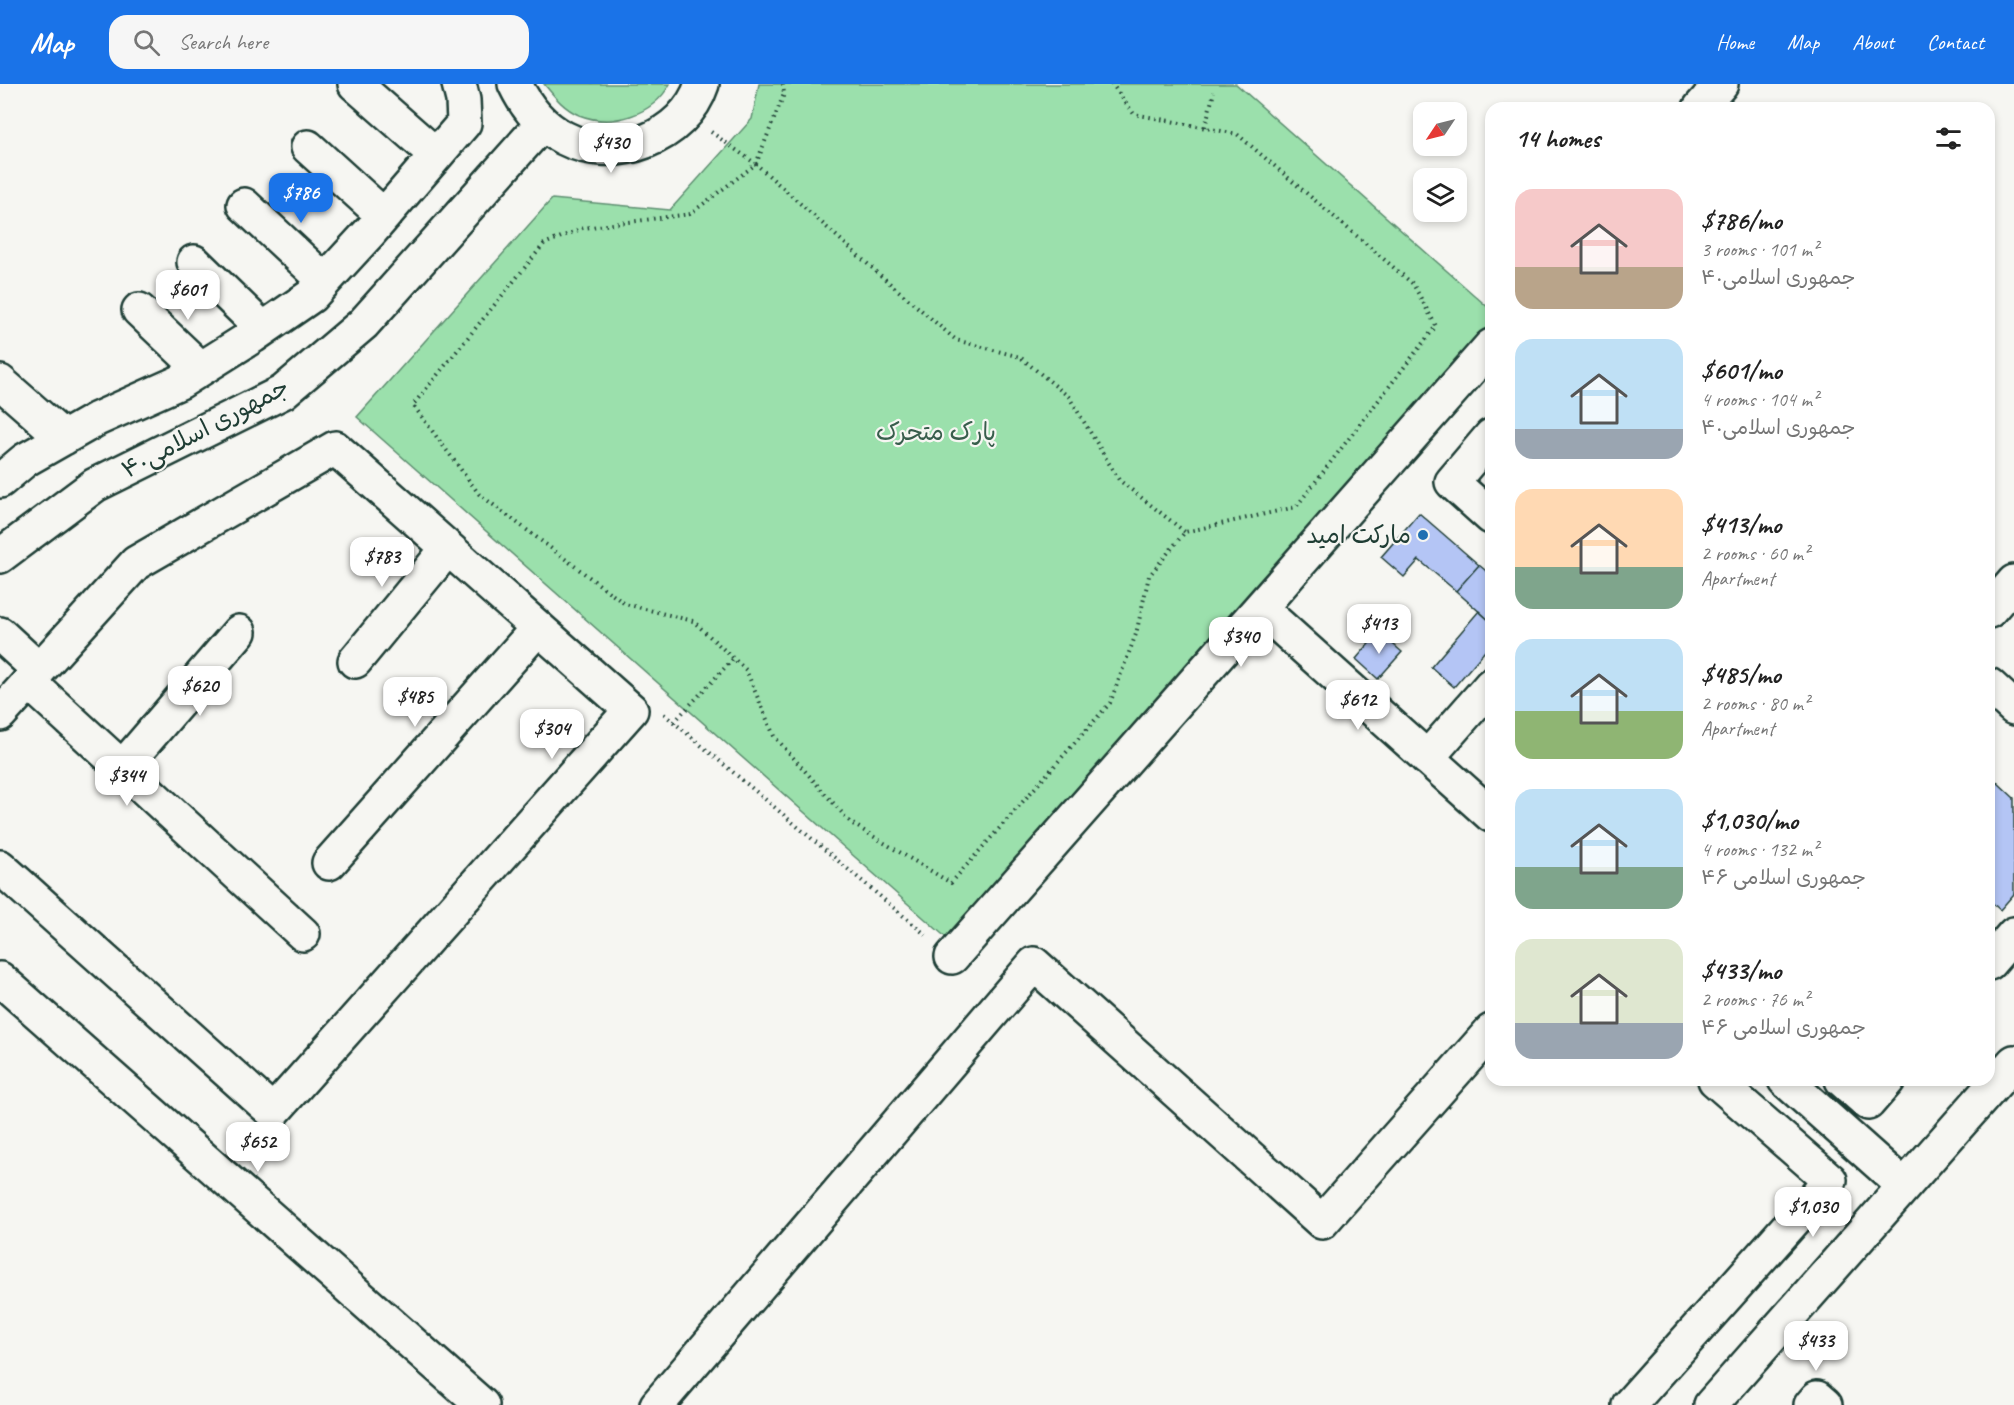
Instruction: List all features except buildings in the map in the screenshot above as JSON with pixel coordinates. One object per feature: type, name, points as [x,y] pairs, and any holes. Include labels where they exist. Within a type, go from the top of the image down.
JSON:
[{"type":"street","points":[[355,84],[436,155]]},
{"type":"street","points":[[2,477],[25,460],[97,419],[180,382],[310,296],[384,216],[464,123],[464,100],[459,84]]},
{"type":"street","points":[[515,84],[525,104],[542,124],[564,139],[589,147],[616,149],[641,144],[657,136],[684,115],[699,93],[702,84]]},
{"type":"street","points":[[1705,102],[1721,84]]},
{"type":"street","name":"جمهوری اسلامی۴۰","points":[[0,556],[95,485],[283,392],[363,324],[542,124]]},
{"type":"street","points":[[308,147],[384,216]]},
{"type":"street","points":[[243,205],[325,281]]},
{"type":"street","points":[[194,262],[263,329]]},
{"type":"street","points":[[139,310],[201,369]]},
{"type":"street","points":[[952,957],[1485,353]]},
{"type":"street","points":[[0,382],[64,438]]},
{"type":"street","points":[[1485,443],[1452,482],[1485,512]]},
{"type":"street","points":[[0,714],[136,563],[335,448],[631,710],[273,1112],[0,867]]},
{"type":"street","points":[[355,661],[448,548]]},
{"type":"street","points":[[1995,604],[2014,582]]},
{"type":"street","points":[[1260,608],[1485,810]]},
{"type":"street","points":[[329,863],[538,628]]},
{"type":"street","points":[[122,768],[239,633]]},
{"type":"street","points":[[0,634],[34,676],[122,768],[303,934]]},
{"type":"street","points":[[1995,691],[2014,708]]},
{"type":"street","points":[[1427,758],[1485,692]]},
{"type":"street","points":[[1995,956],[2014,934]]},
{"type":"street","points":[[657,1405],[1034,964],[1322,1222],[1485,1037]]},
{"type":"street","points":[[0,979],[482,1405]]},
{"type":"street","points":[[1995,1083],[2014,1062]]},
{"type":"street","points":[[1629,1405],[1830,1180],[1722,1086]]},
{"type":"street","points":[[1792,1086],[1904,1186]]},
{"type":"street","points":[[1848,1086],[1868,1104],[1883,1086]]},
{"type":"street","points":[[1711,1405],[1993,1086]]},
{"type":"street","points":[[1811,1405],[1817,1398],[1825,1405]]},
{"type":"path","points":[[783,84],[784,94],[756,164],[690,214],[584,228],[544,244],[413,405],[479,495],[625,604],[693,621],[746,670],[774,736],[851,823],[951,883],[1110,703],[1136,634],[1149,576],[1185,532],[1296,507],[1436,326],[1413,284],[1238,134],[1134,114],[1112,84]]},
{"type":"path","points":[[1205,128],[1214,92]]},
{"type":"path","points":[[684,115],[756,164],[956,340],[1020,357],[1069,397],[1119,480],[1185,532]]},
{"type":"path","points":[[674,722],[734,658]]},
{"type":"green space","points":[[544,84],[670,84],[663,95],[642,111],[618,119],[605,120],[579,115],[560,102]]},
{"type":"green space","name":"پارک متحرک","points":[[759,84],[1236,84],[1485,305],[1485,333],[950,941],[357,417],[552,199],[670,210],[752,119]]},
{"type":"place","name":"مارکت امید","points":[[1423,535]]}]
